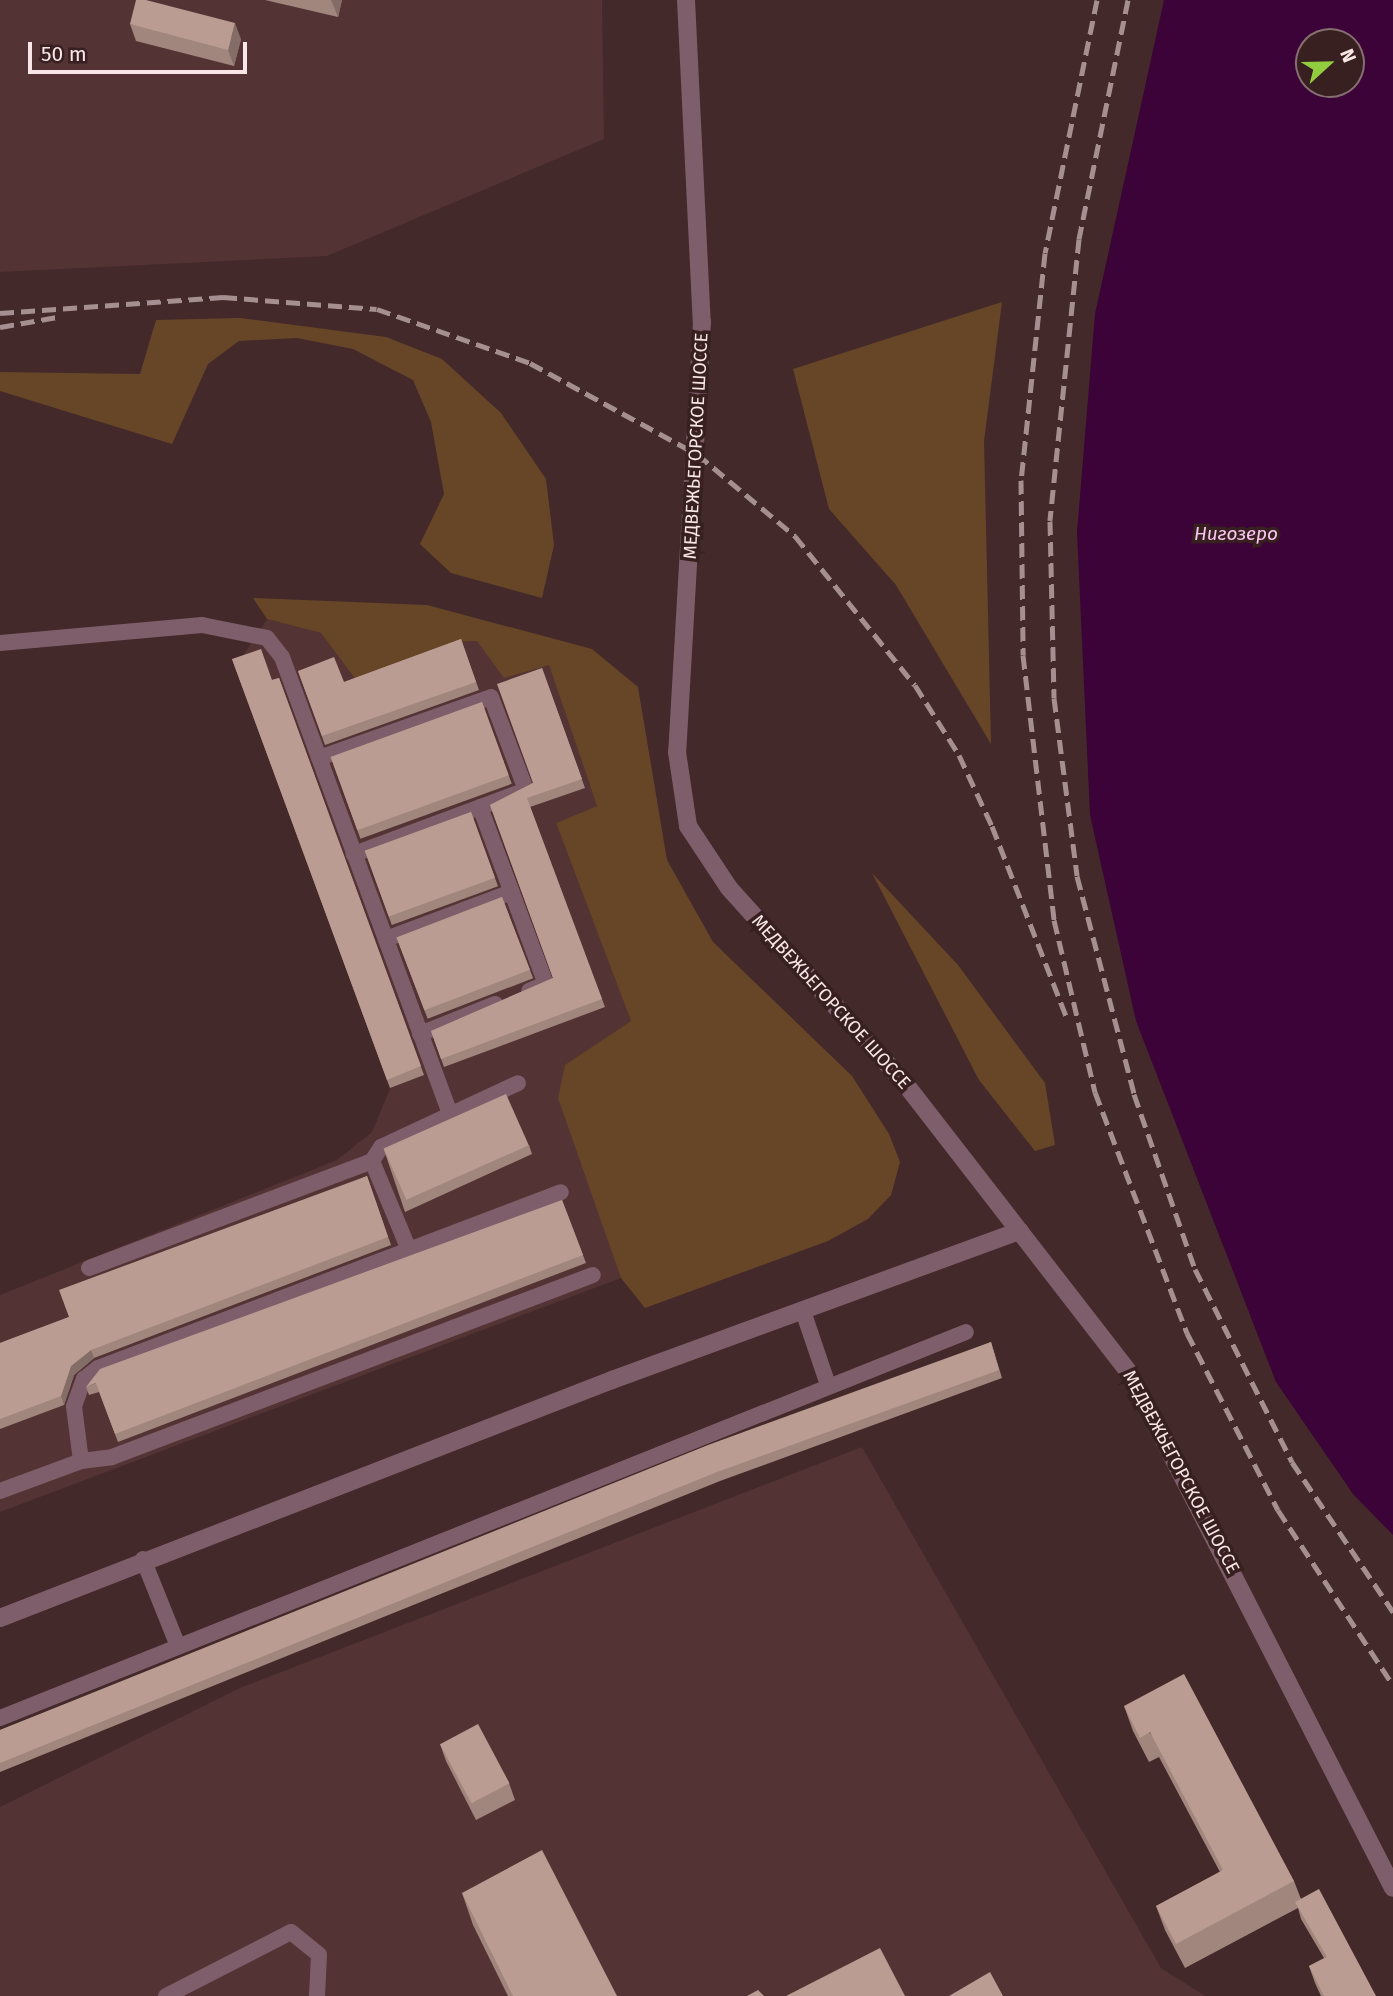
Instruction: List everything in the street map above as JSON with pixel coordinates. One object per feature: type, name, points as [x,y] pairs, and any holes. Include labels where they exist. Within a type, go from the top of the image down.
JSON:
[{"type":"street","name":"МЕДВЕЖЬЕГОРСКОЕ ШОССЕ","points":[[686,0],[702,322],[677,752],[688,826],[729,888],[903,1081],[1129,1374],[1393,1888]]},
{"type":"street","points":[[0,1618],[143,1559],[612,1380],[804,1314],[1020,1231]]},
{"type":"lane","points":[[0,643],[202,625],[267,638],[282,657],[450,1114]]},
{"type":"lane","points":[[319,758],[491,697],[526,790],[355,854]]},
{"type":"lane","points":[[420,1034],[546,984],[480,807]]},
{"type":"lane","points":[[386,939],[512,892]]},
{"type":"lane","points":[[89,1268],[372,1161],[380,1147],[518,1083]]},
{"type":"lane","points":[[372,1161],[409,1250]]},
{"type":"lane","points":[[81,1461],[74,1406],[84,1379],[98,1368],[561,1192]]},
{"type":"lane","points":[[0,1491],[81,1461],[112,1457],[593,1275]]},
{"type":"lane","points":[[804,1314],[828,1385]]},
{"type":"lane","points":[[0,1718],[966,1332]]},
{"type":"lane","points":[[143,1559],[178,1646]]},
{"type":"lane","points":[[166,1996],[291,1932],[319,1955],[317,1996]]},
{"type":"shaded area","points":[[0,0],[602,0],[604,139],[327,256],[0,272]]},
{"type":"shaded area","points":[[1002,302],[984,441],[991,744],[896,585],[829,509],[793,369]]},
{"type":"shaded area","points":[[240,318],[386,337],[442,359],[501,413],[546,479],[554,545],[542,598],[451,573],[420,544],[444,494],[431,422],[413,380],[353,349],[297,338],[239,341],[208,364],[172,444],[0,391],[0,372],[140,374],[156,320]]},
{"type":"shaded area","points":[[253,598],[427,605],[592,649],[638,687],[667,860],[713,942],[852,1076],[889,1134],[900,1162],[891,1195],[868,1219],[828,1241],[645,1308],[621,1278],[558,1098],[565,1065],[631,1021],[556,823],[597,806],[549,665],[504,678],[477,641],[458,642],[356,680],[321,633],[267,619]]},
{"type":"shaded area","points":[[267,619],[321,633],[356,680],[458,642],[477,641],[549,665],[597,806],[556,823],[631,1021],[566,1065],[621,1278],[0,1512],[0,1295],[337,1160],[372,1132],[390,1089],[235,668]]},
{"type":"shaded area","points":[[872,873],[958,965],[1045,1083],[1055,1145],[1035,1151],[979,1080]]},
{"type":"shaded area","points":[[862,1447],[1161,1968],[1205,1996],[0,1996],[0,1807],[240,1688]]},
{"type":"water","name":"Нигозеро","points":[[1164,0],[1393,0],[1393,1535],[1353,1494],[1276,1382],[1136,1021],[1090,815],[1077,532],[1095,314]]},
{"type":"building","points":[[136,0],[146,0],[235,23],[228,50],[130,24]]},
{"type":"building","points":[[461,639],[476,682],[322,736],[298,671],[334,657],[344,682]]},
{"type":"building","points":[[261,649],[272,680],[279,678],[421,1066],[387,1080],[232,659]]},
{"type":"building","points":[[542,668],[582,779],[527,798],[602,999],[441,1059],[431,1031],[553,978],[490,805],[533,783],[497,684]]},
{"type":"building","points":[[482,702],[509,775],[357,830],[331,757]]},
{"type":"building","points":[[471,812],[495,878],[389,916],[365,851]]},
{"type":"building","points":[[502,897],[530,970],[424,1010],[397,937]]},
{"type":"building","points":[[506,1094],[529,1145],[406,1200],[384,1149]]},
{"type":"building","points":[[367,1176],[388,1237],[91,1350],[71,1366],[61,1396],[0,1419],[0,1343],[69,1317],[59,1290]]},
{"type":"building","points":[[562,1200],[583,1255],[115,1434],[96,1383],[86,1387],[100,1369]]},
{"type":"building","points":[[991,1342],[999,1370],[717,1472],[0,1763],[0,1730],[708,1445]]},
{"type":"building","points":[[1184,1674],[1294,1881],[1176,1944],[1156,1906],[1223,1870],[1150,1732],[1140,1738],[1124,1706]]},
{"type":"building","points":[[478,1724],[509,1783],[471,1803],[440,1744]]},
{"type":"building","points":[[542,1850],[617,1996],[513,1996],[462,1893]]},
{"type":"building","points":[[1319,1889],[1376,1996],[1324,1996],[1309,1966],[1327,1957],[1295,1902]]},
{"type":"building","points":[[880,1948],[905,1996],[786,1996]]},
{"type":"building","points":[[990,1972],[1003,1996],[949,1996]]},
{"type":"building","points":[[758,1990],[764,1996],[747,1996]]},
{"type":"railway","points":[[1097,0],[1045,253],[1021,480],[1023,655],[1054,920],[1095,1092],[1187,1333],[1278,1510],[1393,1685]]},
{"type":"railway","points":[[1128,0],[1079,239],[1050,521],[1054,698],[1077,876],[1134,1094],[1195,1269],[1292,1462],[1393,1612]]},
{"type":"railway","points":[[0,313],[223,297],[377,309],[530,363],[697,454],[795,536],[915,685],[959,755],[992,826],[1066,1016]]},
{"type":"railway","points":[[0,327],[57,317]]}]
